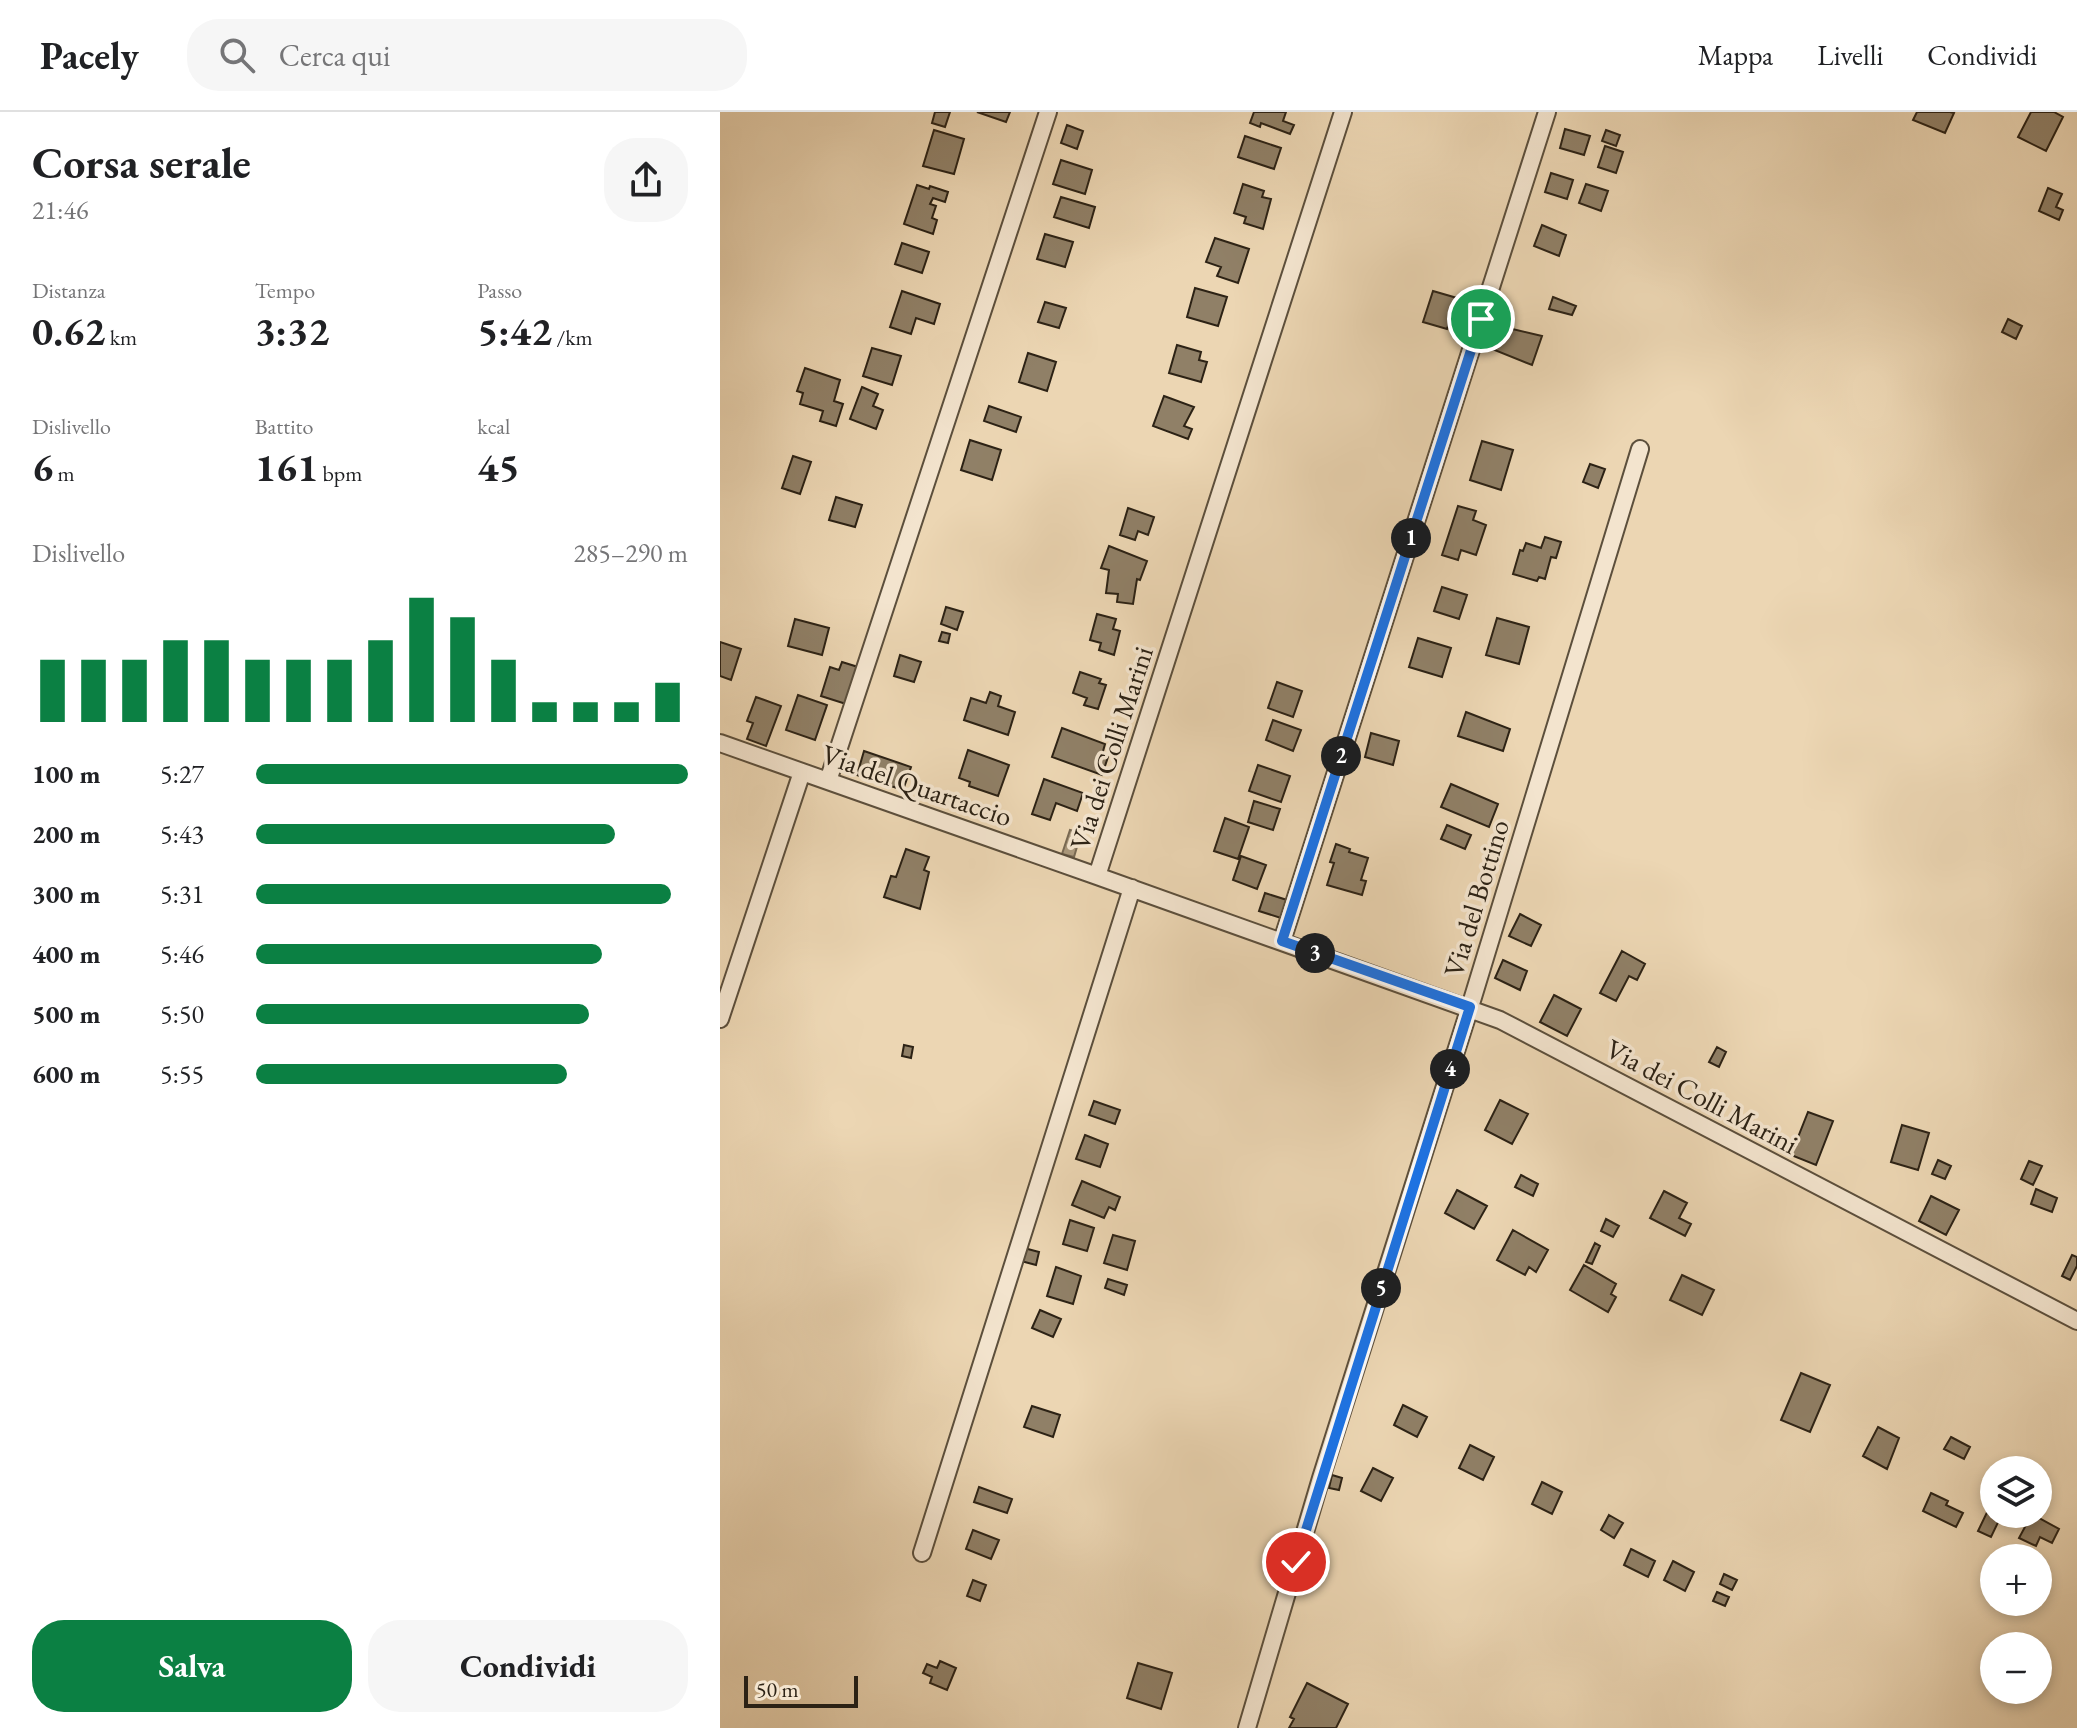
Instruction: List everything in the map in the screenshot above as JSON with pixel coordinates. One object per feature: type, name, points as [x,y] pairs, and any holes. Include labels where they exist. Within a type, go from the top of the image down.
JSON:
[{"type":"street","points":[[828,781],[1048,112]]},
{"type":"street","name":"Via dei Colli Marini","points":[[1343,112],[1097,876],[1470,1007],[1514,1027],[2077,1321]]},
{"type":"street","points":[[1282,941],[1547,112]]},
{"type":"street","name":"Via del Bottino","points":[[1247,1728],[1325,1465],[1470,1007],[1640,449]]},
{"type":"street","name":"Via del Quartaccio","points":[[720,743],[1097,876]]},
{"type":"street","points":[[720,1019],[802,772]]},
{"type":"street","points":[[922,1553],[1132,888]]},
{"type":"shaded area","points":[[1070,830],[1081,833],[1074,857],[1062,854]]},
{"type":"building","points":[[935,112],[950,112],[945,127],[932,123]]},
{"type":"building","points":[[977,112],[1010,112],[1006,122]]},
{"type":"building","points":[[1254,112],[1286,112],[1283,121],[1294,125],[1290,134],[1261,123],[1260,127],[1250,123]]},
{"type":"building","points":[[1917,112],[1954,113],[1945,133],[1913,120]]},
{"type":"building","points":[[2031,112],[2054,112],[2063,117],[2046,151],[2018,137]]},
{"type":"building","points":[[1067,125],[1083,131],[1077,149],[1061,143]]},
{"type":"building","points":[[1565,129],[1590,136],[1584,155],[1560,148]]},
{"type":"building","points":[[934,130],[964,139],[954,174],[923,166]]},
{"type":"building","points":[[1606,130],[1620,135],[1616,146],[1602,141]]},
{"type":"building","points":[[1245,136],[1281,148],[1274,169],[1238,157]]},
{"type":"building","points":[[1605,146],[1623,152],[1616,173],[1598,167]]},
{"type":"building","points":[[1061,160],[1092,170],[1085,194],[1053,184]]},
{"type":"building","points":[[1551,173],[1573,180],[1567,199],[1545,192]]},
{"type":"building","points":[[1243,184],[1264,191],[1262,197],[1271,199],[1263,229],[1244,223],[1246,217],[1234,213]]},
{"type":"building","points":[[1586,184],[1608,191],[1601,211],[1579,203]]},
{"type":"building","points":[[917,185],[948,192],[945,202],[933,198],[930,204],[936,206],[932,218],[937,220],[933,234],[904,224]]},
{"type":"building","points":[[2048,188],[2062,194],[2056,207],[2063,210],[2059,220],[2039,211]]},
{"type":"building","points":[[1061,197],[1095,207],[1089,228],[1054,217]]},
{"type":"building","points":[[1542,225],[1566,235],[1559,256],[1534,246]]},
{"type":"building","points":[[1045,234],[1073,242],[1065,267],[1037,259]]},
{"type":"building","points":[[1215,238],[1249,249],[1238,283],[1217,276],[1221,267],[1206,262]]},
{"type":"building","points":[[902,243],[929,252],[922,273],[895,264]]},
{"type":"building","points":[[1195,288],[1227,297],[1218,326],[1187,317]]},
{"type":"building","points":[[902,291],[940,304],[934,324],[916,318],[911,334],[890,327]]},
{"type":"building","points":[[1433,291],[1457,298],[1447,329],[1423,322]]},
{"type":"building","points":[[1553,297],[1576,306],[1572,315],[1549,309]]},
{"type":"building","points":[[1045,302],[1066,308],[1059,328],[1038,322]]},
{"type":"building","points":[[2008,319],[2022,326],[2016,339],[2002,332]]},
{"type":"building","points":[[1500,326],[1542,336],[1532,365],[1492,349]]},
{"type":"building","points":[[1177,345],[1201,352],[1199,360],[1207,362],[1201,382],[1169,373]]},
{"type":"building","points":[[872,348],[901,356],[892,385],[863,376]]},
{"type":"building","points":[[1028,353],[1056,362],[1047,391],[1019,382]]},
{"type":"building","points":[[805,368],[840,380],[834,401],[843,404],[836,426],[820,421],[823,411],[800,404],[803,393],[797,391]]},
{"type":"building","points":[[862,387],[878,394],[873,406],[883,410],[876,429],[850,419]]},
{"type":"building","points":[[1164,396],[1194,407],[1184,426],[1192,429],[1188,439],[1153,426]]},
{"type":"building","points":[[989,406],[1021,417],[1016,432],[984,421]]},
{"type":"building","points":[[970,440],[1001,450],[992,480],[961,470]]},
{"type":"building","points":[[1482,441],[1513,450],[1501,490],[1470,480]]},
{"type":"building","points":[[793,456],[811,462],[800,494],[782,488]]},
{"type":"building","points":[[1590,464],[1605,469],[1598,488],[1583,482]]},
{"type":"building","points":[[836,497],[862,505],[855,527],[829,520]]},
{"type":"building","points":[[1458,506],[1476,511],[1473,520],[1486,525],[1476,555],[1461,550],[1458,560],[1442,555]]},
{"type":"building","points":[[1128,508],[1154,517],[1148,535],[1138,531],[1135,540],[1120,535]]},
{"type":"building","points":[[1545,537],[1561,542],[1556,558],[1551,557],[1545,579],[1539,577],[1537,581],[1513,574],[1520,550],[1523,551],[1526,543],[1541,548]]},
{"type":"building","points":[[1109,546],[1147,561],[1140,580],[1137,579],[1133,604],[1117,602],[1118,594],[1106,593],[1109,570],[1101,568]]},
{"type":"building","points":[[1442,587],[1467,595],[1459,619],[1434,611]]},
{"type":"building","points":[[946,607],[963,612],[957,630],[941,624]]},
{"type":"building","points":[[1097,614],[1116,619],[1113,629],[1120,631],[1114,655],[1099,650],[1101,643],[1090,640]]},
{"type":"building","points":[[1497,618],[1529,627],[1519,664],[1486,655]]},
{"type":"building","points":[[795,619],[829,628],[822,655],[788,646]]},
{"type":"building","points":[[942,632],[950,634],[948,643],[939,641]]},
{"type":"building","points":[[1418,638],[1451,648],[1442,677],[1409,667]]},
{"type":"building","points":[[720,642],[741,649],[731,680],[720,676]]},
{"type":"building","points":[[900,655],[921,662],[914,682],[894,676]]},
{"type":"building","points":[[842,662],[858,667],[846,704],[821,696],[830,667],[839,670]]},
{"type":"building","points":[[1080,672],[1101,679],[1099,683],[1106,685],[1098,709],[1084,705],[1087,698],[1073,693]]},
{"type":"building","points":[[1277,682],[1302,691],[1293,717],[1268,708]]},
{"type":"building","points":[[990,692],[1001,696],[998,706],[1015,712],[1008,735],[964,720],[971,698],[986,703]]},
{"type":"building","points":[[798,695],[827,705],[815,740],[786,730]]},
{"type":"building","points":[[756,697],[781,706],[766,746],[747,739],[753,723],[747,721]]},
{"type":"building","points":[[1466,712],[1510,729],[1503,751],[1458,736]]},
{"type":"building","points":[[1273,720],[1301,730],[1293,751],[1266,740]]},
{"type":"building","points":[[1062,728],[1105,744],[1102,755],[1108,757],[1102,775],[1052,757]]},
{"type":"building","points":[[1371,733],[1399,741],[1393,765],[1365,757]]},
{"type":"building","points":[[968,750],[1009,765],[998,796],[969,786],[970,782],[959,778]]},
{"type":"building","points":[[864,751],[911,767],[903,790],[857,775]]},
{"type":"building","points":[[1258,765],[1290,776],[1281,802],[1249,791]]},
{"type":"building","points":[[1044,779],[1083,793],[1077,811],[1056,803],[1050,820],[1032,814]]},
{"type":"building","points":[[1451,784],[1498,804],[1489,827],[1441,807]]},
{"type":"building","points":[[1254,801],[1280,809],[1273,830],[1248,822]]},
{"type":"building","points":[[1225,818],[1249,827],[1238,859],[1214,851]]},
{"type":"building","points":[[1447,825],[1471,835],[1465,849],[1441,839]]},
{"type":"building","points":[[1336,844],[1368,858],[1361,880],[1366,881],[1362,895],[1327,885]]},
{"type":"building","points":[[906,849],[929,857],[924,870],[929,872],[920,909],[884,897],[891,876],[896,877]]},
{"type":"building","points":[[1241,856],[1266,865],[1257,889],[1233,880]]},
{"type":"building","points":[[1265,893],[1287,900],[1281,918],[1259,911]]},
{"type":"building","points":[[1520,914],[1541,925],[1531,946],[1509,936]]},
{"type":"building","points":[[1622,951],[1645,964],[1637,980],[1629,976],[1616,1001],[1600,993]]},
{"type":"building","points":[[1503,960],[1527,971],[1520,990],[1495,978]]},
{"type":"building","points":[[1554,995],[1581,1009],[1567,1036],[1540,1022]]},
{"type":"building","points":[[904,1045],[913,1047],[911,1058],[902,1056]]},
{"type":"building","points":[[1717,1047],[1726,1052],[1719,1067],[1709,1062]]},
{"type":"building","points":[[1500,1100],[1528,1114],[1512,1144],[1485,1130]]},
{"type":"building","points":[[1094,1101],[1120,1110],[1115,1124],[1089,1115]]},
{"type":"building","points":[[1808,1112],[1833,1121],[1816,1165],[1791,1155]]},
{"type":"building","points":[[1902,1125],[1929,1133],[1918,1170],[1891,1162]]},
{"type":"building","points":[[1085,1135],[1108,1144],[1100,1167],[1076,1159]]},
{"type":"building","points":[[1938,1160],[1951,1166],[1945,1179],[1932,1174]]},
{"type":"building","points":[[2029,1161],[2042,1166],[2033,1185],[2021,1179]]},
{"type":"building","points":[[1521,1175],[1538,1184],[1533,1196],[1515,1187]]},
{"type":"building","points":[[1082,1181],[1120,1197],[1115,1210],[1109,1207],[1104,1218],[1072,1205]]},
{"type":"building","points":[[2036,1189],[2057,1198],[2052,1212],[2031,1204]]},
{"type":"building","points":[[1457,1190],[1487,1206],[1474,1229],[1445,1213]]},
{"type":"building","points":[[1664,1191],[1687,1203],[1679,1218],[1691,1224],[1685,1236],[1650,1218]]},
{"type":"building","points":[[1931,1196],[1959,1210],[1946,1235],[1919,1221]]},
{"type":"building","points":[[1606,1219],[1619,1226],[1613,1237],[1601,1231]]},
{"type":"building","points":[[1070,1220],[1094,1228],[1087,1251],[1063,1244]]},
{"type":"building","points":[[1513,1230],[1548,1250],[1536,1272],[1529,1267],[1525,1275],[1497,1260]]},
{"type":"building","points":[[1113,1235],[1135,1241],[1127,1270],[1104,1263]]},
{"type":"building","points":[[1595,1243],[1600,1246],[1592,1264],[1586,1262]]},
{"type":"building","points":[[1024,1248],[1039,1252],[1036,1265],[1021,1261]]},
{"type":"building","points":[[2072,1255],[2077,1257],[2077,1266],[2070,1280],[2062,1276]]},
{"type":"building","points":[[1584,1265],[1616,1284],[1611,1294],[1616,1297],[1608,1312],[1570,1290]]},
{"type":"building","points":[[1056,1267],[1081,1276],[1073,1304],[1047,1296]]},
{"type":"building","points":[[1682,1275],[1714,1290],[1702,1315],[1670,1300]]},
{"type":"building","points":[[1108,1279],[1127,1285],[1124,1295],[1105,1288]]},
{"type":"building","points":[[1040,1310],[1061,1319],[1053,1337],[1032,1328]]},
{"type":"building","points":[[1801,1373],[1830,1385],[1810,1432],[1781,1420]]},
{"type":"building","points":[[1403,1405],[1427,1417],[1417,1437],[1394,1425]]},
{"type":"building","points":[[1032,1406],[1060,1415],[1053,1437],[1024,1427]]},
{"type":"building","points":[[1878,1427],[1899,1438],[1887,1469],[1863,1456]]},
{"type":"building","points":[[1951,1437],[1970,1447],[1964,1459],[1944,1449]]},
{"type":"building","points":[[1470,1445],[1494,1457],[1483,1480],[1459,1468]]},
{"type":"building","points":[[1373,1468],[1393,1478],[1381,1501],[1361,1491]]},
{"type":"building","points":[[1332,1475],[1342,1478],[1339,1490],[1329,1488]]},
{"type":"building","points":[[1542,1482],[1562,1492],[1552,1514],[1532,1504]]},
{"type":"building","points":[[979,1487],[1012,1499],[1007,1513],[974,1502]]},
{"type":"building","points":[[1931,1493],[1963,1513],[1956,1527],[1923,1511]]},
{"type":"building","points":[[1609,1515],[1623,1523],[1614,1538],[1601,1530]]},
{"type":"building","points":[[2052,1525],[2059,1529],[2052,1543],[2040,1537],[2037,1544],[2019,1538],[2024,1528],[2052,1528]]},
{"type":"building","points":[[1980,1527],[1995,1528],[1991,1537],[1978,1531]]},
{"type":"building","points":[[973,1530],[999,1540],[991,1559],[966,1549]]},
{"type":"building","points":[[1631,1549],[1655,1561],[1648,1577],[1624,1565]]},
{"type":"building","points":[[1673,1561],[1694,1572],[1685,1591],[1664,1580]]},
{"type":"building","points":[[1724,1574],[1737,1580],[1732,1590],[1720,1584]]},
{"type":"building","points":[[973,1580],[986,1585],[980,1601],[967,1596]]},
{"type":"building","points":[[1717,1592],[1729,1597],[1725,1606],[1713,1601]]},
{"type":"building","points":[[940,1661],[956,1668],[947,1690],[930,1683],[932,1677],[923,1673],[927,1664],[937,1668]]},
{"type":"building","points":[[1138,1663],[1172,1673],[1161,1709],[1127,1698]]},
{"type":"building","points":[[1307,1683],[1348,1704],[1336,1728],[1289,1728],[1294,1719],[1290,1717]]},
{"type":"route","points":[[1296,1562],[1470,1007],[1282,941],[1481,319]]}]
